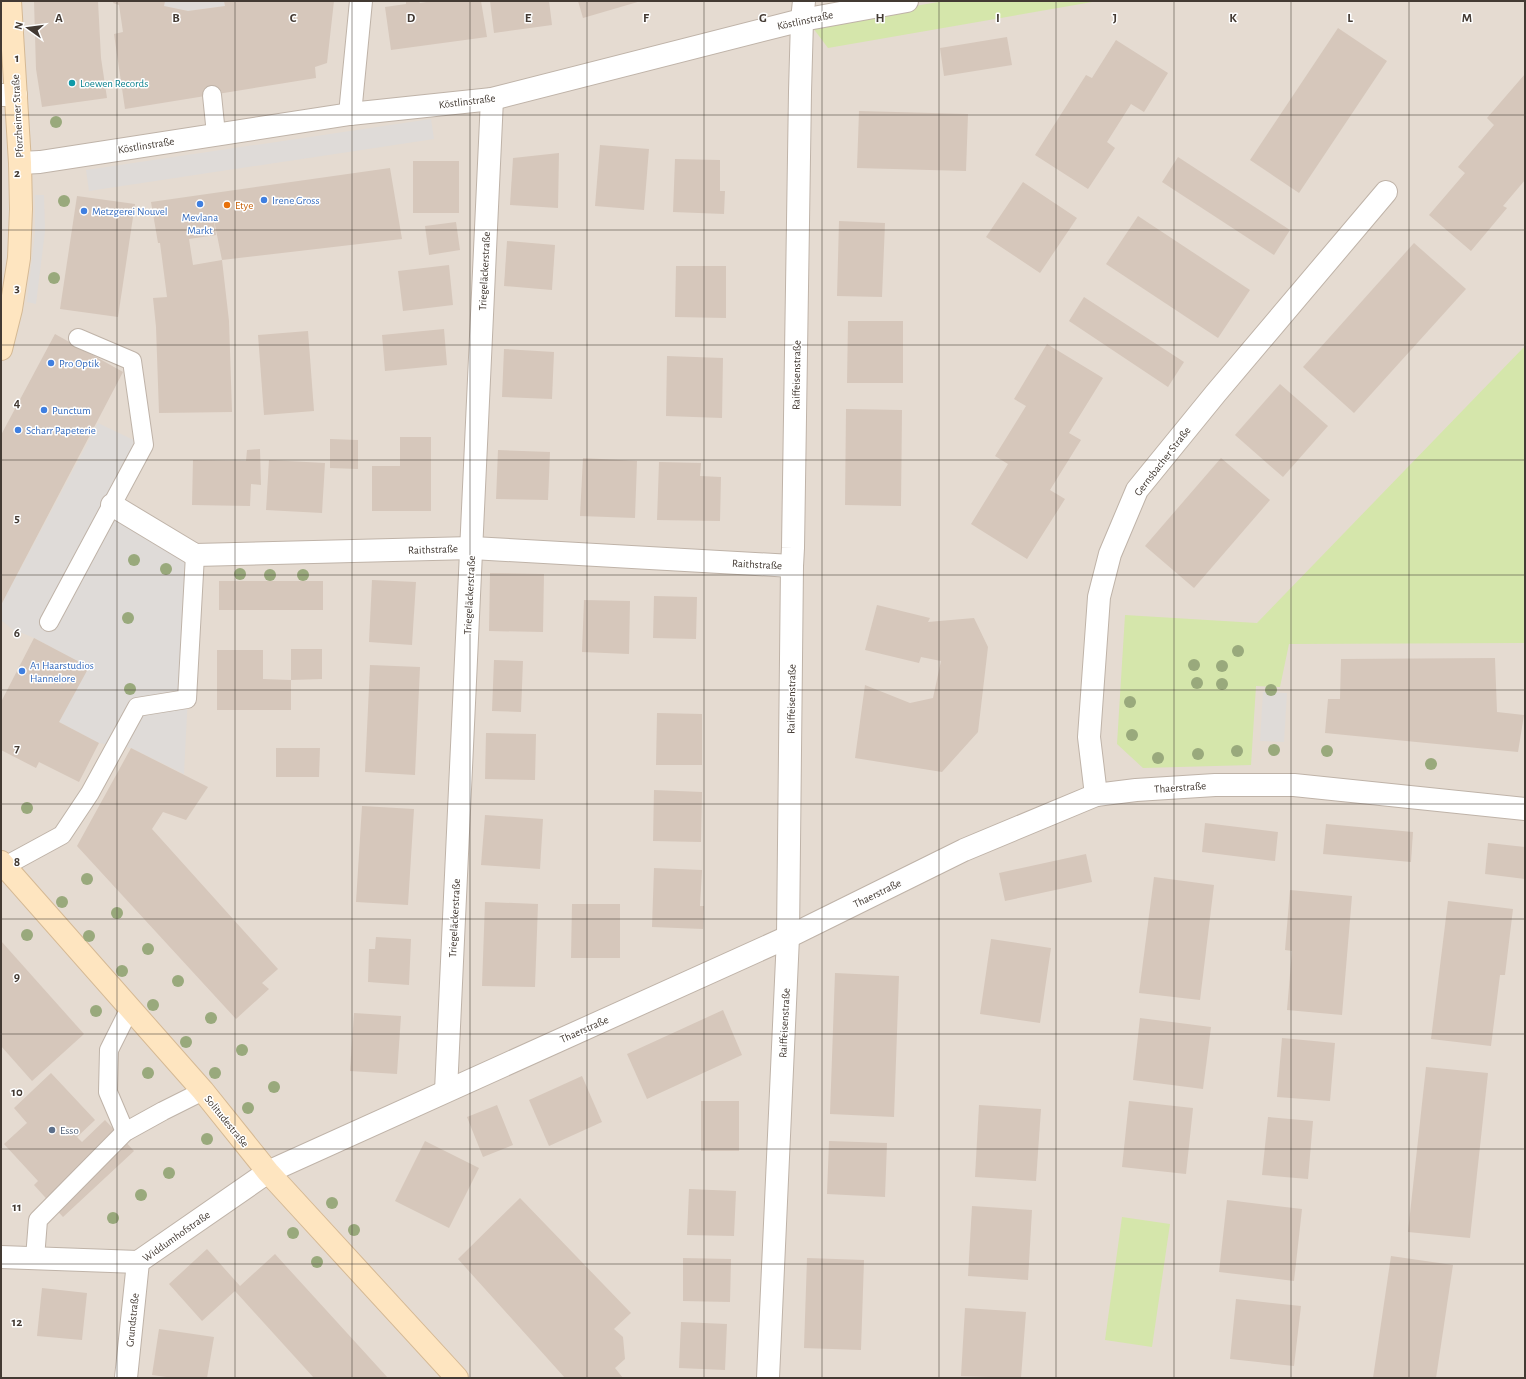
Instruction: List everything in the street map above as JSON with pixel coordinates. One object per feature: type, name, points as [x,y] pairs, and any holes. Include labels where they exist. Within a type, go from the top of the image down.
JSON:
[{"type":"main road","name":"Pforzheimer Straße","points":[[1,348],[11,309],[19,258],[21,209],[20,163],[9,95],[10,1]]},
{"type":"main road","name":"Solitudestraße","points":[[3,864],[203,1091],[268,1172],[457,1378]]},
{"type":"street","points":[[350,114],[361,1]]},
{"type":"street","name":"Köstlinstraße","points":[[20,163],[47,161],[350,114],[492,99],[803,10],[907,1]]},
{"type":"street","name":"Raiffeisenstraße","points":[[768,1378],[788,937],[792,566],[794,532],[800,92],[803,10]]},
{"type":"street","name":"Triegeläckerstraße","points":[[446,1091],[492,99]]},
{"type":"street","name":"Gernsbacher Straße","points":[[1096,795],[1089,737],[1099,597],[1110,554],[1137,490],[1216,393],[1386,192]]},
{"type":"street","points":[[112,505],[194,555]]},
{"type":"street","name":"Raithstraße","points":[[194,555],[472,548],[792,566]]},
{"type":"street","name":"Thaerstraße","points":[[268,1172],[788,937],[964,850],[1096,795],[1136,790],[1215,784],[1294,785],[1525,809]]},
{"type":"street","name":"Widdumhofstraße","points":[[1,1257],[138,1262],[268,1172]]},
{"type":"street","name":"Grundstraße","points":[[126,1378],[138,1262]]},
{"type":"lane","points":[[212,95],[216,134]]},
{"type":"lane","points":[[49,622],[144,445],[132,361],[78,338]]},
{"type":"lane","points":[[3,864],[62,835],[90,794],[137,707],[187,699],[194,555]]},
{"type":"lane","points":[[125,1132],[108,1092],[109,1050],[130,1008]]},
{"type":"lane","points":[[35,1258],[38,1220],[125,1132],[203,1091]]},
{"type":"shaded area","points":[[1,1],[1525,1],[1525,1378],[1,1378]]},
{"type":"shaded area","points":[[165,1],[224,1],[225,6],[188,11],[164,6]]},
{"type":"shaded area","points":[[431,119],[434,139],[89,191],[86,170]]},
{"type":"shaded area","points":[[35,195],[44,195],[45,231],[36,304],[27,302],[35,233]]},
{"type":"shaded area","points":[[98,423],[144,445],[112,505],[195,555],[184,774],[131,748],[99,743],[59,722],[88,667],[34,638],[12,629],[1,620],[1,605]]},
{"type":"shaded area","points":[[1263,692],[1287,693],[1284,742],[1260,741]]},
{"type":"green space","points":[[944,1],[1098,1],[828,48],[810,24]]},
{"type":"green space","points":[[1525,346],[1525,643],[1289,644],[1280,687],[1256,686],[1251,765],[1143,768],[1117,744],[1125,615],[1257,623]]},
{"type":"green space","points":[[1122,1217],[1170,1224],[1152,1347],[1105,1340]]},
{"type":"building","points":[[34,1],[98,1],[101,58],[107,98],[42,107],[36,69]]},
{"type":"building","points":[[114,1],[165,1],[164,6],[188,11],[225,6],[224,1],[334,1],[327,63],[315,67],[316,78],[125,109],[114,34],[123,32],[119,5],[113,3]]},
{"type":"building","points":[[406,1],[419,1],[420,3],[433,1],[481,1],[487,37],[391,50],[385,7],[406,4]]},
{"type":"building","points":[[490,1],[549,1],[552,25],[494,33]]},
{"type":"building","points":[[578,1],[641,1],[583,18]]},
{"type":"building","points":[[1338,28],[1387,61],[1299,193],[1250,160]]},
{"type":"building","points":[[1007,37],[1012,65],[944,76],[940,48]]},
{"type":"building","points":[[1116,40],[1168,73],[1144,112],[1131,104],[1107,142],[1115,148],[1088,189],[1035,155],[1086,75],[1092,78]]},
{"type":"building","points":[[1525,74],[1525,180],[1503,206],[1507,208],[1471,251],[1429,215],[1465,173],[1458,167],[1494,125],[1487,118]]},
{"type":"building","points":[[859,111],[968,114],[966,171],[857,168]]},
{"type":"building","points":[[600,145],[649,149],[644,210],[595,206]]},
{"type":"building","points":[[559,153],[558,208],[510,205],[513,158]]},
{"type":"building","points":[[1178,157],[1290,230],[1274,255],[1162,182]]},
{"type":"building","points":[[675,159],[720,160],[720,191],[725,191],[724,214],[673,212]]},
{"type":"building","points":[[413,161],[459,161],[459,213],[413,213]]},
{"type":"building","points":[[390,168],[402,239],[222,260],[229,321],[232,412],[159,413],[156,327],[153,298],[167,297],[160,243],[158,243],[151,202]],"holes":[[[212,210],[222,260],[193,265],[189,239],[216,235]]]},
{"type":"building","points":[[1023,182],[1077,218],[1040,273],[986,237]]},
{"type":"building","points":[[77,196],[135,204],[118,317],[60,309]]},
{"type":"building","points":[[1138,216],[1250,290],[1218,338],[1106,264]]},
{"type":"building","points":[[839,221],[885,223],[882,297],[837,296]]},
{"type":"building","points":[[456,222],[460,250],[429,255],[425,226]]},
{"type":"building","points":[[507,241],[555,245],[552,290],[504,286]]},
{"type":"building","points":[[1414,243],[1466,289],[1354,413],[1303,367]]},
{"type":"building","points":[[449,265],[453,305],[403,311],[398,271]]},
{"type":"building","points":[[676,266],[726,266],[726,318],[675,317]]},
{"type":"building","points":[[1084,297],[1184,362],[1168,387],[1069,321]]},
{"type":"building","points":[[848,321],[903,321],[903,383],[847,383]]},
{"type":"building","points":[[444,329],[447,365],[385,371],[382,335]]},
{"type":"building","points":[[308,331],[314,411],[264,415],[258,335]]},
{"type":"building","points":[[55,334],[123,372],[1,605],[1,435]]},
{"type":"building","points":[[1047,344],[1103,378],[1069,433],[1081,440],[1050,490],[1065,499],[1027,559],[971,524],[1008,464],[995,456],[1026,406],[1014,399]]},
{"type":"building","points":[[504,349],[554,352],[552,399],[502,397]]},
{"type":"building","points":[[667,356],[723,358],[722,418],[666,416]]},
{"type":"building","points":[[1280,384],[1328,426],[1283,477],[1235,435]]},
{"type":"building","points":[[846,409],[902,410],[901,506],[845,505]]},
{"type":"building","points":[[400,437],[431,437],[431,511],[372,511],[372,466],[400,466]]},
{"type":"building","points":[[330,439],[358,440],[358,469],[330,468]]},
{"type":"building","points":[[260,449],[261,485],[251,484],[250,506],[192,505],[193,460],[246,461],[247,450]]},
{"type":"building","points":[[498,450],[550,452],[548,500],[496,499]]},
{"type":"building","points":[[583,458],[637,461],[635,518],[580,516]]},
{"type":"building","points":[[1221,458],[1270,500],[1194,588],[1145,546]]},
{"type":"building","points":[[269,460],[325,463],[322,513],[266,510]]},
{"type":"building","points":[[659,462],[701,463],[700,476],[721,477],[720,521],[657,520]]},
{"type":"building","points":[[490,573],[544,574],[543,632],[489,631]]},
{"type":"building","points":[[372,580],[416,582],[412,645],[369,642]]},
{"type":"building","points":[[219,581],[323,581],[323,610],[219,610]]},
{"type":"building","points":[[654,596],[697,597],[696,639],[653,638]]},
{"type":"building","points":[[584,600],[630,601],[629,654],[582,652]]},
{"type":"building","points":[[877,605],[930,618],[928,622],[974,618],[988,647],[978,732],[942,772],[855,758],[865,685],[910,703],[933,698],[941,661],[921,657],[919,663],[865,650]]},
{"type":"building","points":[[34,638],[89,667],[59,722],[99,743],[79,782],[39,762],[36,768],[1,750],[1,702]]},
{"type":"building","points":[[291,649],[322,649],[322,679],[291,680]]},
{"type":"building","points":[[217,650],[263,650],[263,679],[291,680],[291,710],[217,710]]},
{"type":"building","points":[[1495,658],[1497,712],[1524,715],[1518,752],[1325,733],[1328,699],[1340,699],[1341,659]]},
{"type":"building","points":[[494,660],[523,661],[521,712],[492,711]]},
{"type":"building","points":[[370,665],[420,667],[415,775],[365,772]]},
{"type":"building","points":[[657,713],[702,714],[702,765],[656,765]]},
{"type":"building","points":[[486,733],[536,734],[535,780],[485,779]]},
{"type":"building","points":[[131,748],[208,787],[186,820],[163,812],[152,829],[278,969],[262,983],[269,989],[236,1019],[77,846]]},
{"type":"building","points":[[276,748],[320,748],[319,777],[276,777]]},
{"type":"building","points":[[654,790],[702,792],[701,842],[653,841]]},
{"type":"building","points":[[362,806],[414,809],[408,905],[356,902]]},
{"type":"building","points":[[485,815],[543,819],[540,869],[481,865]]},
{"type":"building","points":[[1205,823],[1278,832],[1275,861],[1202,852]]},
{"type":"building","points":[[1326,824],[1413,832],[1411,862],[1323,854]]},
{"type":"building","points":[[1488,843],[1525,847],[1525,879],[1485,874]]},
{"type":"building","points":[[1086,854],[1092,882],[1005,901],[999,873]]},
{"type":"building","points":[[654,868],[702,870],[700,906],[704,906],[703,929],[652,927]]},
{"type":"building","points":[[1154,877],[1214,885],[1200,1000],[1139,993]]},
{"type":"building","points":[[1290,890],[1352,896],[1342,1015],[1287,1010],[1292,951],[1285,950]]},
{"type":"building","points":[[1448,901],[1513,909],[1505,975],[1500,975],[1491,1046],[1431,1039]]},
{"type":"building","points":[[485,902],[538,904],[535,987],[482,986]]},
{"type":"building","points":[[572,904],[620,904],[620,958],[571,958]]},
{"type":"building","points":[[376,937],[411,939],[409,985],[368,982],[369,949],[375,949]]},
{"type":"building","points":[[991,939],[1051,948],[1040,1023],[980,1014]]},
{"type":"building","points":[[1,941],[84,1034],[32,1081],[1,1046]]},
{"type":"building","points":[[835,973],[899,976],[894,1117],[830,1114]]},
{"type":"building","points":[[723,1010],[742,1055],[647,1099],[627,1054]]},
{"type":"building","points":[[354,1013],[401,1016],[397,1074],[350,1071]]},
{"type":"building","points":[[1140,1018],[1211,1027],[1203,1089],[1133,1080]]},
{"type":"building","points":[[1282,1038],[1335,1043],[1330,1101],[1277,1097]]},
{"type":"building","points":[[1426,1067],[1488,1073],[1470,1238],[1408,1232]]},
{"type":"building","points":[[51,1073],[95,1120],[77,1137],[82,1142],[105,1120],[134,1151],[63,1217],[34,1185],[38,1181],[4,1144],[27,1123],[14,1108]]},
{"type":"building","points":[[582,1076],[602,1122],[549,1146],[529,1100]]},
{"type":"building","points":[[701,1101],[739,1101],[739,1151],[701,1151]]},
{"type":"building","points":[[1129,1101],[1193,1108],[1186,1174],[1122,1167]]},
{"type":"building","points":[[497,1105],[513,1145],[483,1157],[467,1117]]},
{"type":"building","points":[[979,1105],[1041,1109],[1036,1181],[975,1177]]},
{"type":"building","points":[[1268,1117],[1313,1121],[1308,1179],[1262,1175]]},
{"type":"building","points":[[425,1141],[479,1168],[449,1228],[395,1201]]},
{"type":"building","points":[[829,1141],[887,1143],[885,1197],[827,1194]]},
{"type":"building","points":[[689,1189],[736,1191],[734,1236],[687,1235]]},
{"type":"building","points":[[520,1198],[631,1313],[614,1329],[623,1337],[625,1359],[615,1368],[623,1378],[565,1378],[458,1259]]},
{"type":"building","points":[[1227,1200],[1302,1209],[1294,1281],[1219,1272]]},
{"type":"building","points":[[972,1206],[1032,1210],[1028,1280],[968,1276]]},
{"type":"building","points":[[207,1249],[240,1286],[275,1254],[388,1378],[314,1378],[235,1291],[202,1321],[169,1284]]},
{"type":"building","points":[[1391,1256],[1453,1265],[1436,1378],[1373,1378]]},
{"type":"building","points":[[683,1258],[731,1259],[730,1302],[683,1301]]},
{"type":"building","points":[[807,1258],[864,1260],[861,1350],[804,1348]]},
{"type":"building","points":[[42,1288],[87,1293],[82,1340],[37,1336]]},
{"type":"building","points":[[1236,1299],[1301,1306],[1294,1366],[1230,1359]]},
{"type":"building","points":[[965,1308],[1026,1312],[1021,1378],[961,1376]]},
{"type":"building","points":[[681,1322],[727,1324],[725,1370],[679,1368]]},
{"type":"building","points":[[159,1329],[214,1337],[207,1378],[174,1378],[152,1375]]},
{"type":"place","name":"Loewen Records","points":[[72,83]]},
{"type":"place","name":"Irene Gross","points":[[264,200]]},
{"type":"place","name":"Mevlana Markt","points":[[200,204]]},
{"type":"place","name":"Etye","points":[[227,205]]},
{"type":"place","name":"Metzgerei Nouvel","points":[[84,211]]},
{"type":"place","name":"Pro Optik","points":[[51,363]]},
{"type":"place","name":"Punctum","points":[[44,410]]},
{"type":"place","name":"Scharr Papeterie","points":[[18,430]]},
{"type":"place","name":"A1 Haarstudios Hannelore","points":[[22,671]]},
{"type":"place","name":"Esso","points":[[52,1130]]}]
